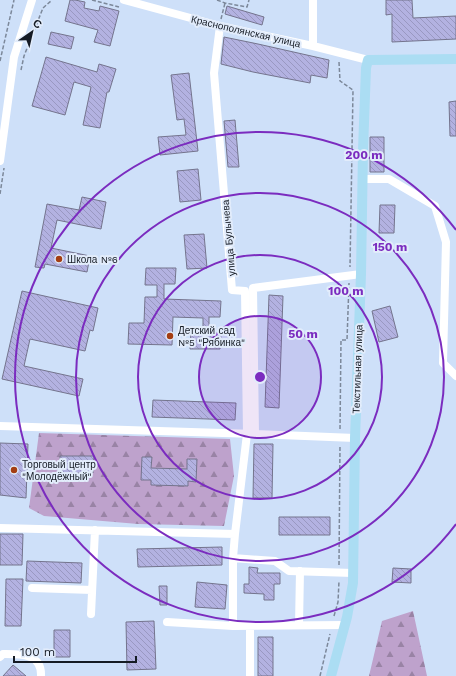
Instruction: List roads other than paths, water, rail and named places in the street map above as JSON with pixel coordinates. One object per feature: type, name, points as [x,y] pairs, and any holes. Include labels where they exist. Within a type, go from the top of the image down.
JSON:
[{"type":"main road","points":[[368,60],[456,59]]},
{"type":"main road","name":"Текстильная улица","points":[[331,676],[345,624],[353,583],[355,438],[366,68],[368,60]]},
{"type":"street","points":[[2,163],[14,57],[32,0]]},
{"type":"street","points":[[313,0],[313,46]]},
{"type":"street","name":"Краснополянская улица","points":[[123,4],[313,46],[368,60]]},
{"type":"street","name":"улица Булычева","points":[[220,26],[214,73],[232,290],[245,291],[251,434],[235,534],[233,558],[233,626]]},
{"type":"street","points":[[363,179],[389,179],[434,206],[446,242],[443,363],[456,376]]},
{"type":"street","points":[[251,434],[253,288],[361,274]]},
{"type":"street","points":[[0,426],[355,438]]},
{"type":"street","points":[[0,528],[235,534]]},
{"type":"street","points":[[91,614],[95,530]]},
{"type":"street","points":[[233,558],[275,561],[289,571],[353,572]]},
{"type":"street","points":[[300,571],[300,625]]},
{"type":"street","points":[[32,588],[92,590]]},
{"type":"street","points":[[167,622],[233,626],[345,624]]},
{"type":"street","points":[[250,626],[250,676]]},
{"type":"street","points":[[0,657],[3,654],[24,654],[36,660],[41,671],[41,676]]},
{"type":"place","name":"Школа №6","points":[[59,259]]},
{"type":"place","name":"Детский сад №5 \"Рябинка\"","points":[[170,336]]},
{"type":"place","name":"Торговый центр \"Молодёжный\"","points":[[14,470]]}]
